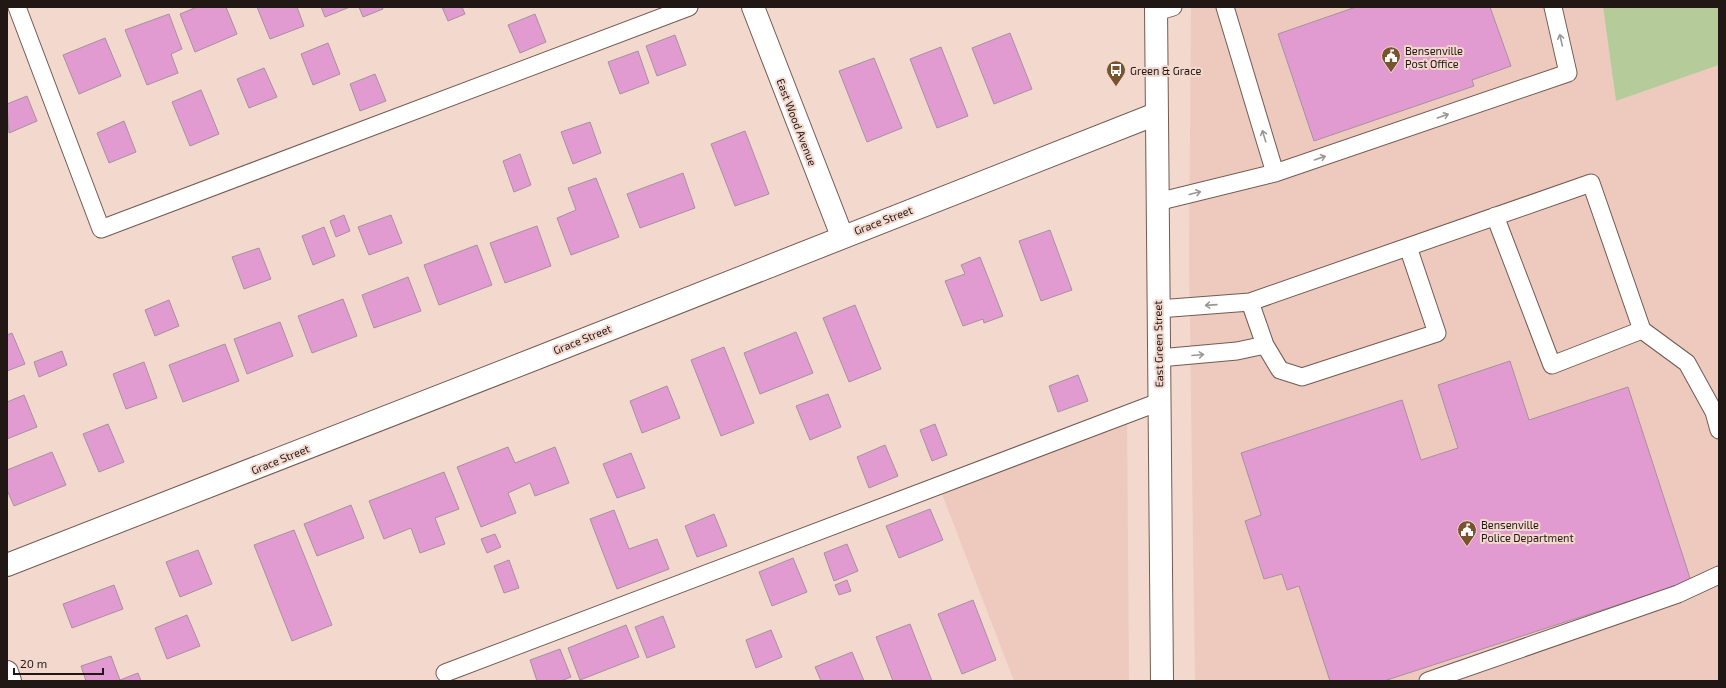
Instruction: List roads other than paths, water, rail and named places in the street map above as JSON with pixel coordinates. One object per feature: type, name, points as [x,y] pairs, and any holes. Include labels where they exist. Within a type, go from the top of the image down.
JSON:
[{"type":"street","name":"East Wood Avenue","points":[[753,7],[842,236]]},
{"type":"street","name":"East Green Street","points":[[1161,9],[1156,114],[1162,681]]},
{"type":"street","name":"Grace Street","points":[[7,565],[207,488],[842,236],[1156,114]]},
{"type":"street","points":[[7,672],[10,681]]},
{"type":"lane","points":[[17,7],[102,229],[689,7]]},
{"type":"lane","points":[[1225,7],[1275,174]]},
{"type":"lane","points":[[1157,202],[1275,174],[1568,74],[1553,7]]},
{"type":"lane","points":[[1158,309],[1250,302],[1591,183],[1642,330],[1687,363],[1714,412],[1719,430]]},
{"type":"lane","points":[[1495,216],[1552,365],[1642,330]]},
{"type":"lane","points":[[1250,302],[1265,345],[1280,370],[1302,376],[1437,333],[1408,247]]},
{"type":"lane","points":[[1159,358],[1237,351],[1265,345]]},
{"type":"lane","points":[[444,673],[1159,402]]},
{"type":"lane","points":[[1428,681],[1678,594],[1719,575]]},
{"type":"place","name":"Bensenville Post Office","points":[[1391,73]]},
{"type":"place","name":"Green & Grace","points":[[1116,87]]},
{"type":"place","name":"Bensenville Police Department","points":[[1467,547]]}]
